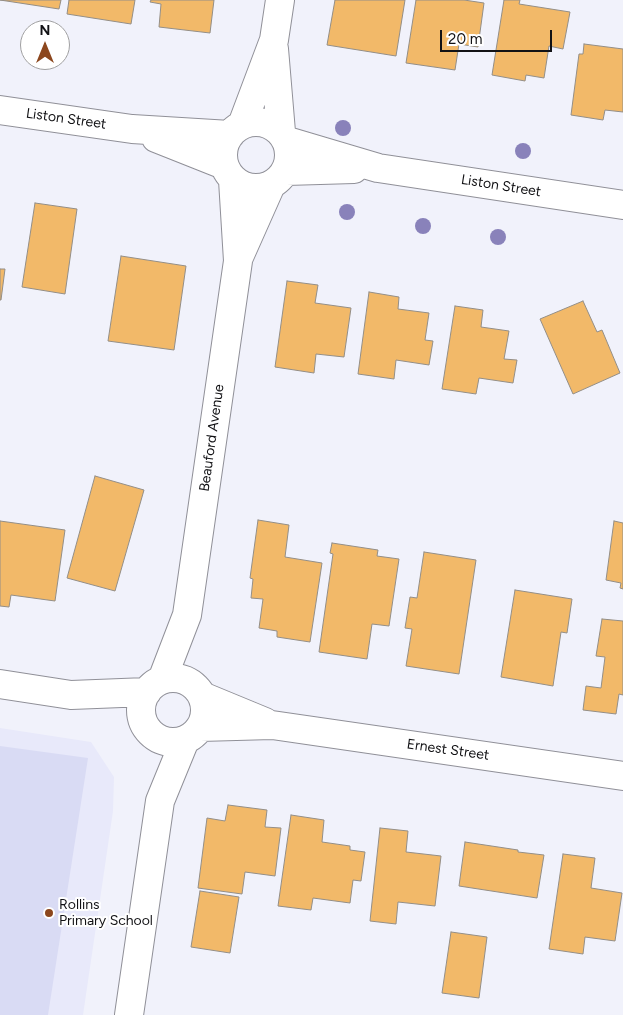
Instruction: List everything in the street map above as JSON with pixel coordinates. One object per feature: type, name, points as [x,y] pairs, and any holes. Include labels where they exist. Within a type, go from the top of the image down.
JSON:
[{"type":"street","points":[[274,40],[284,137],[290,152],[290,162],[279,178],[261,188],[252,188],[242,185],[229,172],[223,155],[225,144],[236,130],[274,40],[280,0]]},
{"type":"street","name":"Liston Street","points":[[0,110],[132,129],[236,130]]},
{"type":"street","points":[[236,130],[252,122],[262,122],[272,126],[284,137]]},
{"type":"street","name":"Liston Street","points":[[132,129],[229,172]]},
{"type":"street","name":"Liston Street","points":[[284,137],[378,168],[623,205]]},
{"type":"street","name":"Liston Street","points":[[279,178],[378,168]]},
{"type":"street","name":"Beauford Avenue","points":[[197,690],[187,615],[238,261],[229,172]]},
{"type":"street","name":"Beauford Avenue","points":[[238,261],[279,178]]},
{"type":"street","name":"Beauford Avenue","points":[[155,686],[187,615]]},
{"type":"street","points":[[70,695],[155,686],[173,678],[184,680],[197,690],[205,706],[205,717],[193,734],[160,801]]},
{"type":"street","points":[[0,684],[70,695],[148,728],[159,739],[168,742],[177,742],[193,734]]},
{"type":"street","points":[[129,1015],[160,801],[148,728],[141,712],[142,701],[155,686]]},
{"type":"street","name":"Ernest Street","points":[[197,690],[272,725]]},
{"type":"street","name":"Ernest Street","points":[[193,734],[272,725],[623,776]]},
{"type":"shaded area","name":"Rollins Primary School","points":[[0,728],[91,742],[114,777],[113,811],[83,1015],[0,1015]]},
{"type":"shaded area","name":"Rollins Primary School","points":[[0,746],[88,758],[48,1015],[0,1015]]},
{"type":"building","points":[[0,0],[61,0],[59,9]]},
{"type":"building","points":[[69,0],[135,0],[131,24],[67,14]]},
{"type":"building","points":[[151,0],[214,0],[210,33],[159,27],[161,4],[150,2]]},
{"type":"building","points":[[335,0],[405,0],[396,56],[327,45]]},
{"type":"building","points":[[416,0],[464,0],[484,3],[478,47],[459,44],[455,70],[406,63]]},
{"type":"building","points":[[504,0],[520,0],[519,4],[570,12],[563,49],[549,46],[544,78],[526,75],[525,81],[492,75]]},
{"type":"building","points":[[584,44],[623,49],[623,112],[605,110],[603,120],[571,115],[579,54],[583,54]]},
{"type":"building","points":[[35,203],[77,209],[65,294],[22,287]]},
{"type":"building","points":[[121,256],[186,266],[174,350],[108,341]]},
{"type":"building","points":[[0,269],[5,269],[1,300],[0,300]]},
{"type":"building","points":[[287,281],[318,285],[315,303],[351,308],[344,357],[316,354],[314,373],[275,367]]},
{"type":"building","points":[[369,292],[399,297],[398,309],[429,313],[425,340],[433,341],[429,365],[396,360],[394,379],[358,374]]},
{"type":"building","points":[[583,301],[597,332],[602,330],[620,373],[573,394],[540,319]]},
{"type":"building","points":[[455,306],[483,310],[481,327],[509,331],[504,359],[517,360],[513,383],[479,378],[476,394],[442,389]]},
{"type":"building","points":[[95,476],[144,490],[115,591],[67,578]]},
{"type":"building","points":[[258,520],[289,525],[285,557],[322,563],[310,642],[277,637],[277,631],[259,628],[263,599],[251,598],[253,579],[250,578]]},
{"type":"building","points":[[0,521],[65,530],[55,601],[11,595],[9,607],[0,606]]},
{"type":"building","points":[[614,521],[623,523],[623,589],[620,588],[621,583],[606,580]]},
{"type":"building","points":[[332,543],[378,550],[377,556],[399,559],[389,626],[372,624],[367,659],[319,652],[333,554],[330,553]]},
{"type":"building","points":[[424,552],[476,560],[459,674],[406,666],[412,629],[405,628],[410,597],[417,598]]},
{"type":"building","points":[[515,590],[572,599],[567,633],[561,632],[553,686],[501,677]]},
{"type":"building","points":[[602,619],[623,621],[623,695],[619,694],[616,714],[583,710],[586,686],[601,688],[605,657],[596,656]]},
{"type":"building","points":[[228,805],[267,810],[265,827],[281,828],[275,876],[245,872],[242,894],[198,888],[207,818],[225,821]]},
{"type":"building","points":[[291,815],[324,820],[322,842],[350,846],[350,850],[365,852],[361,881],[353,880],[350,903],[313,898],[311,910],[278,906]]},
{"type":"building","points":[[380,828],[408,831],[406,852],[441,856],[435,906],[398,902],[396,924],[370,921]]},
{"type":"building","points":[[465,842],[544,855],[537,898],[459,886]]},
{"type":"building","points":[[563,854],[595,858],[591,888],[622,893],[615,941],[585,937],[583,954],[549,949]]},
{"type":"building","points":[[200,891],[239,897],[230,953],[191,947]]},
{"type":"building","points":[[451,932],[487,937],[479,998],[442,993]]},
{"type":"place","name":"Rollins Primary School","points":[[49,913]]}]
